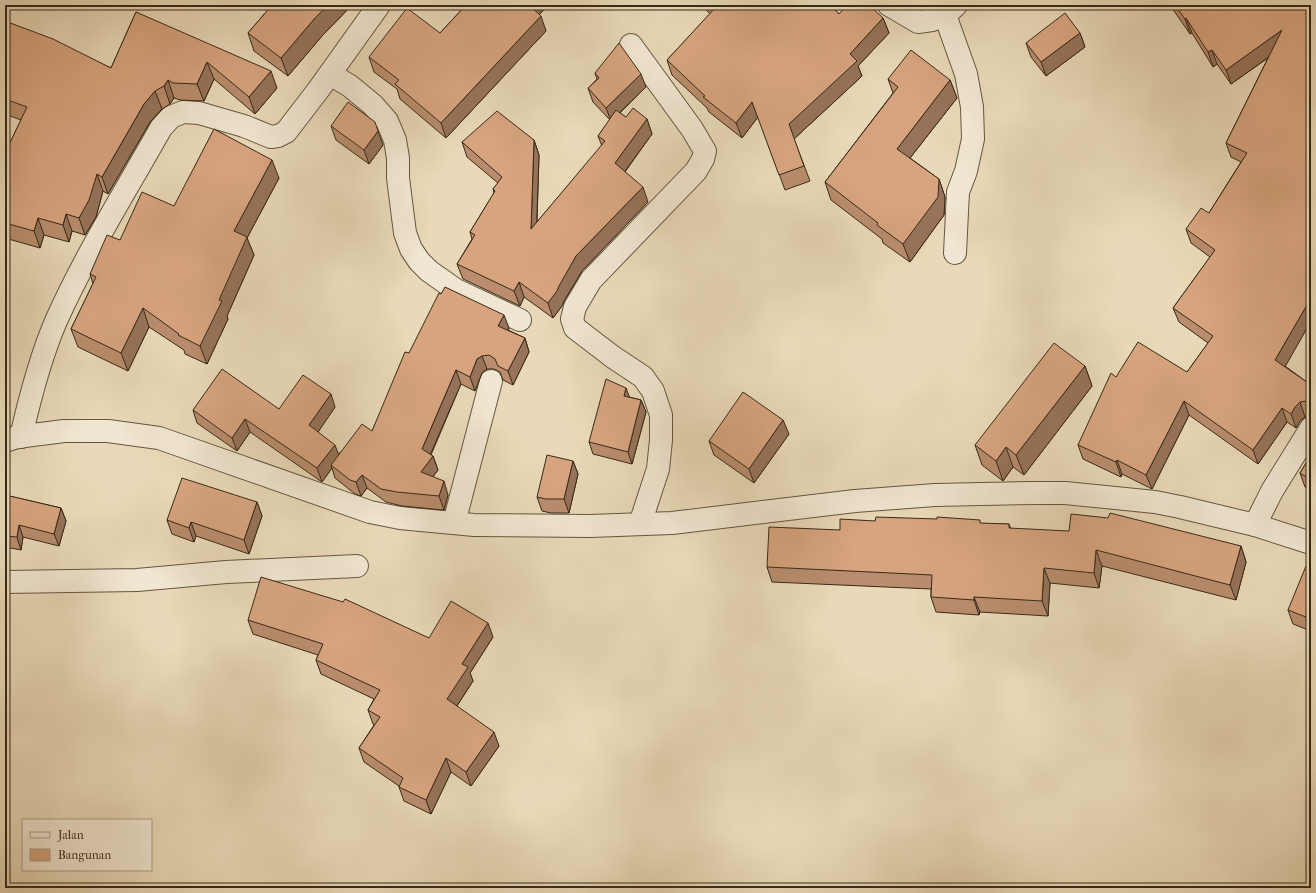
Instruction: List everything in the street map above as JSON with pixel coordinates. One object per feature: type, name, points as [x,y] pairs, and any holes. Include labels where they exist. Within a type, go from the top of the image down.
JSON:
[{"type":"street","points":[[379,5],[330,74],[286,132],[278,136],[271,136],[244,126],[199,113],[183,112],[171,117],[161,128],[87,256],[56,322],[13,439],[64,431],[108,431],[159,438],[370,512],[400,518],[454,523],[537,526],[672,523],[855,501],[935,496],[1065,493],[1155,502],[1180,507],[1256,525],[1311,543]]},
{"type":"street","points":[[889,5],[918,22],[932,20],[951,10],[972,107],[973,139],[966,171],[958,192],[954,253]]},
{"type":"street","points":[[631,45],[692,128],[705,151],[703,159],[696,171],[648,219],[591,280],[575,307],[572,320],[575,328],[613,357],[643,377],[653,391],[661,415],[661,440],[658,469],[640,524]]},
{"type":"street","points":[[330,74],[350,86],[373,105],[387,122],[395,140],[398,158],[398,178],[405,233],[411,249],[418,261],[429,271],[456,290],[520,320]]},
{"type":"street","points":[[454,523],[491,381]]},
{"type":"street","points":[[1256,525],[1272,491],[1311,428]]},
{"type":"street","points":[[5,582],[138,580],[226,572],[357,566]]},
{"type":"building","points":[[272,5],[328,5],[281,58],[248,33]]},
{"type":"building","points":[[466,5],[529,5],[541,16],[441,123],[395,84],[399,80],[369,57],[407,8],[440,33]]},
{"type":"building","points":[[710,5],[831,5],[839,14],[847,5],[869,5],[883,18],[850,54],[857,61],[789,124],[804,166],[779,175],[752,102],[736,123],[703,97],[705,96],[667,60],[714,9]]},
{"type":"building","points":[[1175,5],[1311,5],[1311,298],[1275,360],[1311,385],[1311,402],[1300,402],[1291,414],[1282,408],[1253,450],[1184,401],[1146,475],[1117,460],[1116,462],[1078,445],[1111,373],[1116,377],[1138,342],[1187,372],[1213,336],[1173,308],[1215,250],[1186,229],[1201,208],[1209,213],[1247,153],[1226,143],[1282,30],[1226,70],[1212,50],[1208,52],[1186,18],[1185,19]]},
{"type":"building","points":[[136,12],[271,71],[249,97],[207,62],[197,84],[173,83],[168,80],[164,86],[155,91],[144,104],[102,177],[97,174],[89,200],[79,218],[66,214],[63,225],[38,218],[34,231],[5,223],[5,151],[27,107],[5,99],[5,21],[53,39],[111,68]]},
{"type":"building","points":[[1065,13],[1080,33],[1041,62],[1026,43]]},
{"type":"building","points":[[619,43],[641,74],[606,108],[588,88],[599,78],[595,73]]},
{"type":"building","points":[[911,50],[950,80],[897,149],[939,179],[938,197],[903,244],[877,225],[878,223],[825,182],[898,87],[888,79]]},
{"type":"building","points":[[348,102],[375,122],[378,131],[364,150],[331,126]]},
{"type":"building","points":[[633,108],[647,119],[615,163],[643,187],[576,256],[557,291],[548,303],[519,282],[514,291],[457,264],[475,235],[470,232],[495,191],[493,189],[502,177],[462,142],[497,111],[534,140],[531,229],[605,141],[598,136],[616,110],[626,117]]},
{"type":"building","points":[[214,129],[272,160],[234,231],[247,237],[219,300],[222,301],[200,346],[178,335],[179,334],[143,308],[121,353],[71,329],[96,277],[90,274],[107,235],[120,240],[142,192],[174,206]]},
{"type":"building","points":[[445,287],[504,315],[498,326],[525,338],[508,371],[498,366],[495,359],[489,355],[482,356],[477,359],[470,377],[456,370],[422,449],[433,456],[421,472],[444,481],[439,496],[381,489],[362,475],[356,482],[350,480],[331,465],[362,424],[372,431],[405,352],[409,353],[439,293],[441,294]]},
{"type":"building","points":[[1054,343],[1085,366],[1016,455],[1006,447],[996,461],[975,445]]},
{"type":"building","points":[[222,369],[279,409],[303,375],[331,394],[309,425],[335,445],[317,468],[245,419],[232,438],[193,410]]},
{"type":"building","points":[[606,379],[626,388],[624,396],[641,400],[628,452],[589,442]]},
{"type":"building","points":[[743,392],[783,420],[749,469],[709,441]]},
{"type":"building","points":[[547,455],[573,461],[564,499],[546,499],[537,497]]},
{"type":"building","points":[[1311,455],[1311,480],[1300,473]]},
{"type":"building","points":[[182,478],[257,502],[244,540],[191,522],[189,528],[167,520]]},
{"type":"building","points":[[5,495],[61,508],[54,534],[19,525],[17,537],[5,536]]},
{"type":"building","points":[[1110,513],[1241,546],[1230,585],[1096,550],[1094,573],[1044,568],[1042,601],[974,597],[974,600],[931,597],[932,575],[767,567],[769,527],[840,530],[840,519],[875,521],[876,517],[937,519],[937,517],[980,520],[980,523],[1009,524],[1009,528],[1069,531],[1071,514],[1108,518]]},
{"type":"building","points":[[1306,566],[1311,568],[1311,619],[1288,610]]},
{"type":"building","points":[[261,577],[343,602],[345,599],[429,638],[451,601],[488,623],[462,664],[468,667],[447,699],[494,732],[466,772],[446,758],[426,800],[399,787],[403,778],[359,748],[380,717],[368,710],[380,690],[316,660],[323,644],[248,620]]}]
